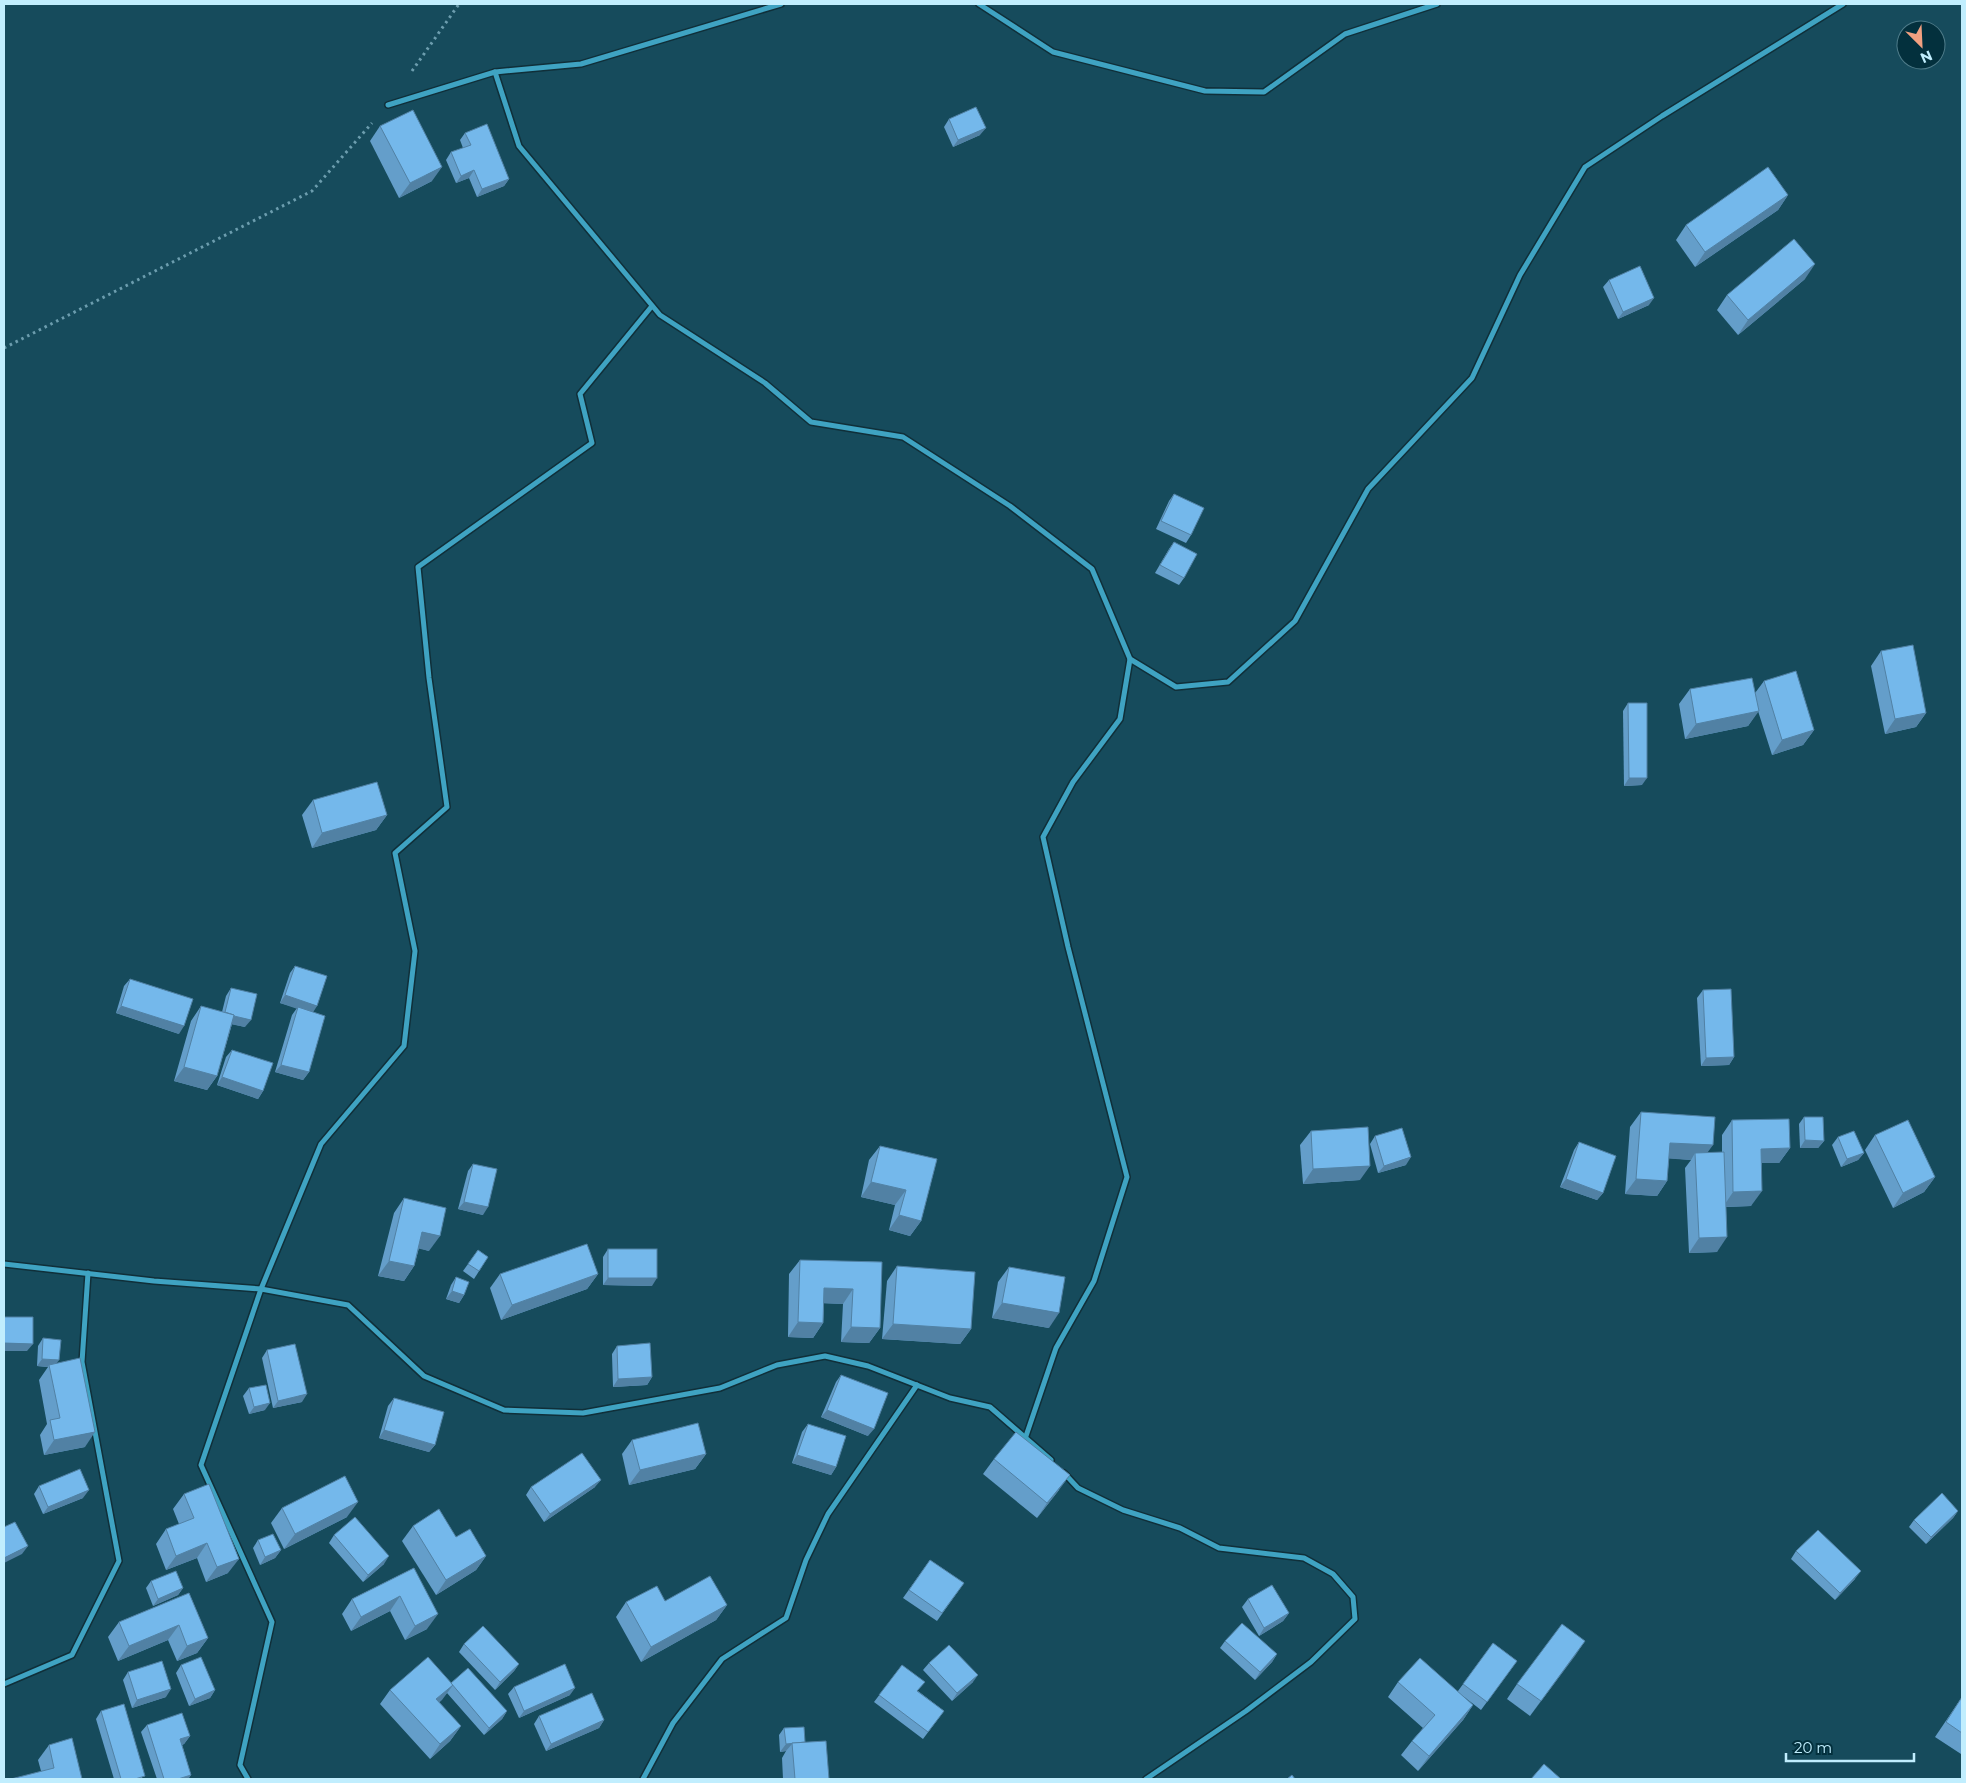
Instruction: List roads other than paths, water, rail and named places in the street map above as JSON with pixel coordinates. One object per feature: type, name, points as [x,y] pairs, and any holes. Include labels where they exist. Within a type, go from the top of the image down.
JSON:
[{"type":"street","points":[[388,105],[495,72],[581,64],[781,4]]},
{"type":"street","points":[[979,4],[1053,52],[1206,91],[1264,92],[1345,34],[1437,4]]},
{"type":"street","points":[[1130,659],[1176,687],[1228,682],[1295,621],[1368,489],[1472,378],[1520,275],[1586,167],[1662,116],[1843,4]]},
{"type":"street","points":[[495,72],[519,146],[660,315],[765,383],[812,422],[903,436],[1010,506],[1092,568],[1130,659],[1120,719],[1073,782],[1043,837],[1068,947],[1127,1177],[1094,1281],[1056,1348],[1026,1436]]},
{"type":"street","points":[[248,1779],[240,1764],[272,1622],[201,1465],[261,1289],[321,1144],[404,1046],[414,951],[395,853],[447,807],[429,678],[418,567],[592,443],[580,394],[652,306]]},
{"type":"street","points":[[4,1264],[154,1281],[261,1289],[348,1305],[424,1376],[504,1410],[583,1412],[720,1388],[777,1366],[825,1356],[868,1366],[950,1398],[990,1407],[1026,1436],[1078,1488],[1123,1510],[1180,1528],[1219,1548],[1304,1558],[1333,1574],[1353,1597],[1355,1619],[1311,1662],[1246,1711],[1146,1779]]},
{"type":"street","points":[[4,1684],[72,1655],[119,1562],[82,1362],[88,1273]]},
{"type":"street","points":[[644,1779],[673,1723],[722,1658],[786,1618],[806,1560],[828,1514],[917,1385]]}]
